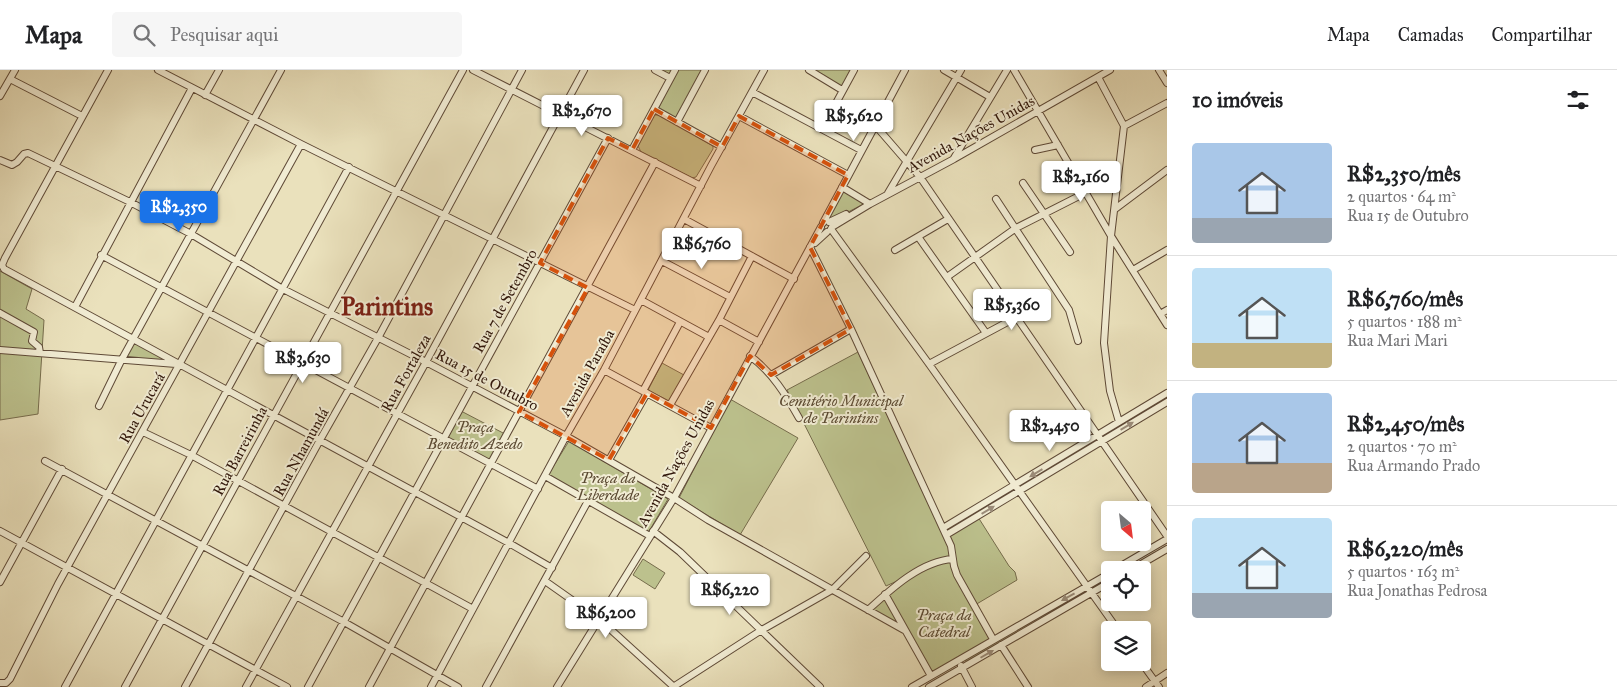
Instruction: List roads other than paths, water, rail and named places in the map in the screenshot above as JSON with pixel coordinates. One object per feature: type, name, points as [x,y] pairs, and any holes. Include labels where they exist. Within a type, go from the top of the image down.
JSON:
[{"type":"street","points":[[0,96],[15,70]]},
{"type":"street","points":[[108,70],[3,264],[4,269],[509,542],[552,568]]},
{"type":"street","points":[[158,70],[253,120],[396,190],[588,288],[636,310]]},
{"type":"street","points":[[205,95],[219,70]]},
{"type":"street","points":[[99,406],[121,360],[281,70]]},
{"type":"street","name":"Rua Barreirinha","points":[[125,687],[463,70]]},
{"type":"street","points":[[474,70],[701,186]]},
{"type":"street","name":"Rua Nhamundá","points":[[186,687],[320,440],[378,338],[522,70]]},
{"type":"street","name":"Rua Fortaleza","points":[[246,687],[398,414],[584,70]]},
{"type":"street","points":[[655,70],[670,78]]},
{"type":"street","points":[[632,150],[675,70]]},
{"type":"street","points":[[677,122],[705,70]]},
{"type":"street","name":"Avenida Paraíba","points":[[430,687],[566,436],[604,370],[764,70]]},
{"type":"street","points":[[822,129],[854,70]]},
{"type":"street","name":"Avenida Nações Unidas","points":[[556,687],[674,498],[810,247],[827,227],[848,175],[906,70]]},
{"type":"street","points":[[944,70],[990,97]]},
{"type":"street","points":[[888,194],[961,70]]},
{"type":"street","points":[[954,159],[1007,70]]},
{"type":"street","points":[[1014,70],[1167,325]]},
{"type":"street","name":"Avenida Nações Unidas","points":[[827,227],[954,159],[1110,70]]},
{"type":"street","points":[[1159,70],[1167,83]]},
{"type":"street","points":[[813,71],[842,90]]},
{"type":"street","points":[[1098,77],[1124,126],[1112,236],[1104,349],[1110,391],[1119,422]]},
{"type":"street","points":[[10,79],[82,116]]},
{"type":"street","points":[[74,307],[192,88]]},
{"type":"street","points":[[752,92],[861,150]]},
{"type":"street","points":[[1124,126],[1167,103]]},
{"type":"street","points":[[654,109],[722,147]]},
{"type":"street","points":[[739,116],[848,175]]},
{"type":"street","points":[[875,125],[920,177],[1167,538],[1129,561]]},
{"type":"street","name":"Rua 7 de Setembro","points":[[308,687],[608,138]]},
{"type":"street","name":"Rua Urucará","points":[[2,683],[9,680],[68,568],[301,144]]},
{"type":"street","points":[[1035,150],[1058,145]]},
{"type":"street","name":"Rua 15 de Outubro","points":[[0,160],[12,165],[26,153],[130,202],[190,234],[282,288],[566,436],[674,498],[708,520],[904,630]]},
{"type":"street","points":[[370,687],[655,162]]},
{"type":"street","points":[[64,687],[349,167]]},
{"type":"street","points":[[1115,209],[1167,170]]},
{"type":"street","points":[[1023,183],[1070,252]]},
{"type":"street","points":[[842,187],[870,204]]},
{"type":"street","points":[[947,277],[1016,228],[1087,192]]},
{"type":"street","points":[[996,199],[1069,310],[1078,341]]},
{"type":"street","points":[[684,219],[794,279]]},
{"type":"street","points":[[895,250],[919,238],[948,219]]},
{"type":"street","points":[[827,227],[929,364],[1111,621]]},
{"type":"street","points":[[919,238],[986,333]]},
{"type":"street","points":[[810,247],[851,329],[952,549],[957,575],[993,639]]},
{"type":"street","points":[[1134,270],[1167,250]]},
{"type":"street","points":[[101,255],[538,490]]},
{"type":"street","points":[[670,405],[719,320],[752,256]]},
{"type":"street","points":[[662,261],[730,297]]},
{"type":"street","points":[[641,300],[709,337]]},
{"type":"street","points":[[1160,314],[1167,310]]},
{"type":"street","points":[[0,313],[34,332],[32,341],[38,347],[40,353]]},
{"type":"street","points":[[929,364],[1016,318]]},
{"type":"street","points":[[719,320],[759,342]]},
{"type":"street","points":[[609,460],[680,322]]},
{"type":"street","points":[[771,375],[851,329]]},
{"type":"street","points":[[0,350],[179,365]]},
{"type":"street","points":[[750,356],[771,375],[785,393],[799,418]]},
{"type":"street","points":[[604,370],[711,428]]},
{"type":"street","points":[[1099,438],[1119,422],[1167,394]]},
{"type":"street","points":[[944,532],[1099,438],[1167,402]]},
{"type":"street","points":[[143,432],[191,455],[473,609]]},
{"type":"street","points":[[46,461],[344,622],[458,687]]},
{"type":"street","points":[[0,582],[62,469]]},
{"type":"street","points":[[545,476],[652,534],[680,552],[820,687]]},
{"type":"street","points":[[486,687],[588,501]]},
{"type":"street","points":[[0,531],[287,687]]},
{"type":"street","points":[[1146,561],[1167,549]]},
{"type":"street","points":[[545,581],[599,618],[674,687],[760,631],[832,590],[866,556]]},
{"type":"street","points":[[868,610],[885,594],[912,574],[954,559]]},
{"type":"street","points":[[912,687],[1101,578]]},
{"type":"street","points":[[929,687],[1101,587]]},
{"type":"street","points":[[885,594],[931,676]]},
{"type":"street","points":[[1001,646],[1028,687]]},
{"type":"street","points":[[958,660],[972,687]]},
{"type":"street","points":[[1148,671],[1157,684]]},
{"type":"street","points":[[1146,687],[1157,684],[1167,673]]},
{"type":"district","name":"Parintins","points":[[387,306]]},
{"type":"park label","name":"Cemitério Municipal de Parintins","points":[[841,410]]},
{"type":"park label","name":"Praça Benedito Azedo","points":[[475,436]]},
{"type":"park label","name":"Praça da Liberdade","points":[[608,486]]},
{"type":"park label","name":"Praça da Catedral","points":[[944,624]]}]
